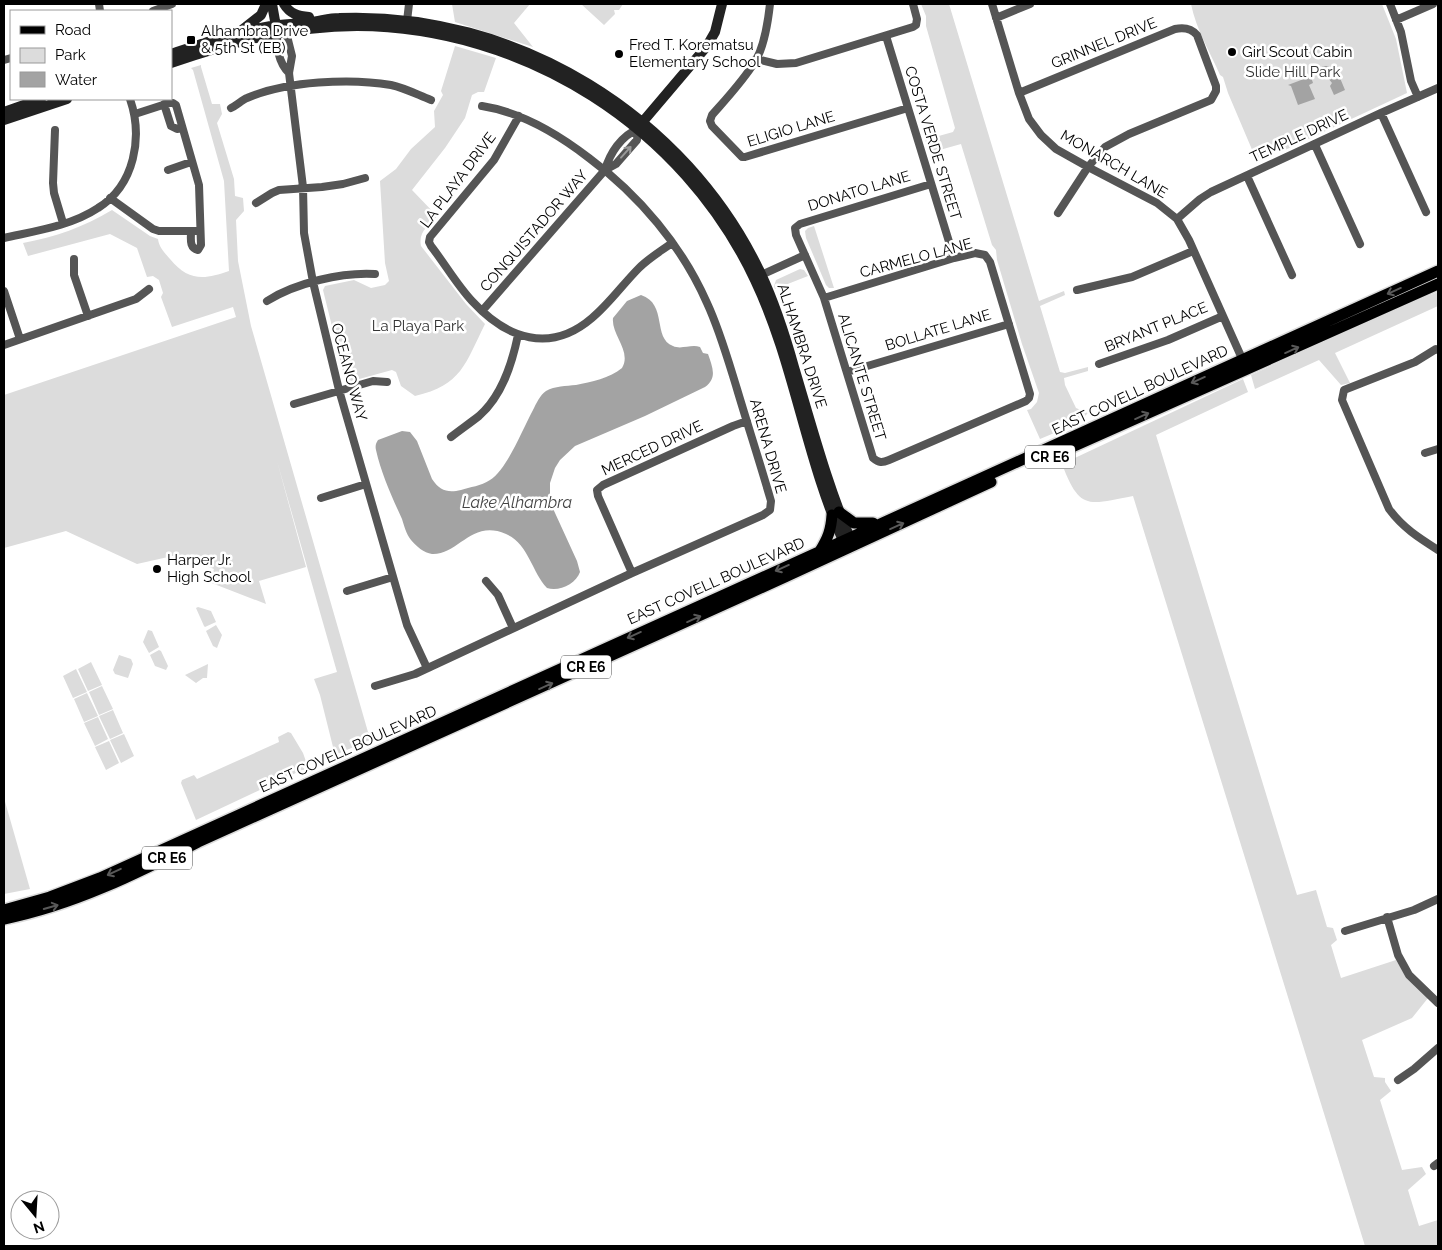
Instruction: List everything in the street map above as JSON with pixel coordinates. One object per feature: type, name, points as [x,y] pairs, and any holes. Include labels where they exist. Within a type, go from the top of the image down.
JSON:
[{"type":"main road","points":[[238,33],[256,21],[266,4]]},
{"type":"main road","points":[[272,4],[281,29]]},
{"type":"main road","points":[[281,29],[282,4]]},
{"type":"main road","points":[[282,4],[298,16],[325,19]]},
{"type":"main road","points":[[640,125],[707,46],[715,32],[722,4]]},
{"type":"main road","name":"ALHAMBRA DRIVE","points":[[172,63],[281,29],[325,19],[360,18],[408,21],[460,30],[525,51],[562,68],[588,83],[678,154],[707,187],[736,228],[781,322],[836,514],[848,543]]},
{"type":"main road","name":"ALHAMBRA DRIVE","points":[[172,54],[238,33],[281,29],[378,26],[438,34],[487,46],[522,58],[566,79],[640,125]]},
{"type":"main road","points":[[4,112],[38,100]]},
{"type":"main road","points":[[4,120],[64,100]]},
{"type":"main road","name":"EAST COVELL BOULEVARD","points":[[4,920],[67,903],[103,888],[206,838],[848,543],[1001,478],[1245,365],[1438,271]]},
{"type":"main road","name":"EAST COVELL BOULEVARD","points":[[4,910],[50,897],[100,878],[820,551],[848,543],[882,522],[1245,365],[1438,286]]},
{"type":"main road","points":[[820,551],[829,537],[836,514],[854,523],[882,522]]},
{"type":"street","points":[[156,10],[172,4]]},
{"type":"street","points":[[408,21],[409,4]]},
{"type":"street","name":"ELIGIO LANE","points":[[770,4],[767,26],[756,59],[736,87],[712,115],[710,121],[712,126],[742,157],[908,108]]},
{"type":"street","points":[[756,59],[777,64],[796,63],[913,27],[916,25],[917,19],[913,4]]},
{"type":"street","name":"MONARCH LANE","points":[[992,4],[1019,93],[1029,119],[1056,149],[1157,203],[1176,219],[1194,251],[1245,365]]},
{"type":"street","points":[[996,18],[1030,4]]},
{"type":"street","points":[[1390,4],[1403,39],[1411,81],[1418,97]]},
{"type":"street","points":[[1396,20],[1433,4]]},
{"type":"street","name":"GRINNEL DRIVE","points":[[1019,93],[1175,29],[1187,28],[1193,30],[1197,35],[1215,81],[1216,91],[1211,100],[1115,140],[1105,147],[1088,167]]},
{"type":"street","name":"OCEANO WAY","points":[[281,29],[277,43],[280,62],[289,73]]},
{"type":"street","name":"OCEANO WAY","points":[[281,29],[292,56],[289,73],[303,187],[304,233],[312,282],[339,390],[407,626],[427,668]]},
{"type":"street","name":"COSTA VERDE STREET","points":[[886,36],[954,258]]},
{"type":"street","points":[[231,108],[246,98],[291,86],[314,83],[374,83],[394,86],[431,100]]},
{"type":"street","name":"TEMPLE DRIVE","points":[[1176,219],[1200,199],[1438,88]]},
{"type":"street","points":[[4,238],[64,223],[99,208],[110,198],[125,179],[134,158],[136,139],[135,114],[130,100]]},
{"type":"street","points":[[135,114],[173,102],[176,105],[198,185],[202,245],[198,250],[193,248],[191,244],[191,232]]},
{"type":"street","name":"ARENA DRIVE","points":[[375,686],[415,674],[632,573],[763,516],[770,510],[771,501],[721,338],[707,302],[672,243],[636,200],[606,170],[568,141],[502,109],[482,106]]},
{"type":"street","points":[[1381,113],[1426,212]]},
{"type":"street","name":"LA PLAYA DRIVE","points":[[519,116],[494,160],[430,237],[431,246],[472,301],[496,323],[518,335],[536,339],[553,338],[568,334],[594,317],[639,268],[672,243]]},
{"type":"street","name":"CONQUISTADOR WAY","points":[[606,170],[608,158],[627,133],[640,125]]},
{"type":"street","name":"CONQUISTADOR WAY","points":[[482,311],[606,170],[616,164],[637,140],[640,125]]},
{"type":"street","points":[[55,130],[53,184],[64,223]]},
{"type":"street","points":[[1315,145],[1360,244]]},
{"type":"street","points":[[168,170],[192,162]]},
{"type":"street","points":[[1058,213],[1088,167]]},
{"type":"street","points":[[1247,176],[1292,275]]},
{"type":"street","points":[[256,203],[279,190],[336,185],[365,178]]},
{"type":"street","name":"DONATO LANE","points":[[805,255],[795,228],[800,224],[931,184]]},
{"type":"street","points":[[110,198],[153,229],[159,231],[200,231]]},
{"type":"street","points":[[1077,290],[1132,277],[1194,251]]},
{"type":"street","name":"CARMELO LANE","points":[[824,298],[954,258],[975,253],[985,255],[990,262],[1030,398]]},
{"type":"street","points":[[758,276],[805,255]]},
{"type":"street","name":"ALICANTE STREET","points":[[805,255],[824,298],[870,451],[877,462],[889,460],[1026,402],[1030,398]]},
{"type":"street","points":[[74,259],[74,275],[88,316]]},
{"type":"street","points":[[267,301],[286,290],[312,282],[358,273],[375,274]]},
{"type":"street","points":[[4,345],[136,299],[149,289]]},
{"type":"street","points":[[4,291],[20,339]]},
{"type":"street","name":"BRYANT PLACE","points":[[1099,364],[1168,340],[1223,316]]},
{"type":"street","name":"BOLLATE LANE","points":[[847,372],[1008,324]]},
{"type":"street","points":[[451,437],[479,416],[499,391],[504,381],[518,335]]},
{"type":"street","points":[[1438,350],[1436,349],[1414,362],[1344,390],[1342,400],[1389,509],[1397,521],[1409,532],[1438,550]]},
{"type":"street","points":[[294,404],[373,381],[387,382]]},
{"type":"street","name":"MERCED DRIVE","points":[[632,573],[598,496],[598,490],[602,485],[747,421]]},
{"type":"street","points":[[1425,453],[1438,449]]},
{"type":"street","points":[[321,498],[366,484]]},
{"type":"street","points":[[347,591],[394,577]]},
{"type":"street","points":[[486,581],[498,595],[513,628]]},
{"type":"street","points":[[1346,931],[1414,910],[1438,899]]},
{"type":"street","points":[[1387,917],[1398,955],[1409,975],[1438,1002]]},
{"type":"street","points":[[1398,1080],[1438,1048]]},
{"type":"green space","points":[[452,4],[530,4],[514,23],[533,47],[455,22]]},
{"type":"green space","points":[[581,4],[623,4],[619,10],[614,10],[615,14],[604,25]]},
{"type":"green space","points":[[921,4],[949,4],[1039,301],[1064,291],[1065,295],[1040,306],[1060,372],[1065,373],[1088,367],[1088,371],[1064,378],[1065,385],[1076,408],[1088,413],[1078,423],[1040,439],[1027,410],[1031,409],[1037,402],[1039,393],[1022,344],[997,260],[996,250],[992,245],[961,144],[929,153],[925,139],[953,132],[955,128],[926,26],[926,16]]},
{"type":"green space","name":"Slide Hill Park","points":[[1191,4],[1382,4],[1396,39],[1407,93],[1285,150],[1273,151],[1256,159],[1223,77],[1220,75],[1200,31]]},
{"type":"green space","name":"La Playa Park","points":[[455,46],[496,58],[484,92],[472,95],[465,118],[445,148],[412,190],[437,216],[421,236],[421,246],[466,304],[485,324],[466,361],[453,379],[443,386],[415,396],[401,386],[396,372],[392,370],[352,381],[345,379],[323,290],[325,286],[354,280],[371,288],[385,285],[389,281],[385,263],[380,181],[396,169],[411,149],[435,127],[434,111],[443,95],[441,91]]},
{"type":"green space","points":[[201,65],[212,104],[220,104],[222,114],[217,123],[234,179],[235,196],[243,198],[244,211],[236,220],[238,261],[251,326],[368,732],[377,737],[335,755],[320,695],[314,679],[337,672],[277,461],[306,567],[259,581],[266,604],[209,582],[214,569],[177,555],[137,564],[66,531],[4,548],[4,395],[236,317],[233,307],[172,327],[161,297],[163,293],[159,280],[153,276],[147,277],[137,248],[110,234],[28,256],[23,243],[69,231],[112,210],[150,236],[158,239],[159,245],[164,252],[177,266],[190,275],[204,277],[229,271],[224,181],[191,68]]},
{"type":"green space","points":[[814,226],[834,288],[829,288],[826,285],[806,238],[805,231]]},
{"type":"green space","points":[[800,269],[804,270],[808,276],[775,289],[776,280]]},
{"type":"green space","points":[[1438,292],[1438,306],[1335,353],[1350,383],[1341,385],[1319,360],[1255,389],[1251,375],[1400,307]]},
{"type":"green space","points":[[1243,379],[1248,392],[1156,435],[1297,895],[1316,890],[1327,927],[1333,928],[1337,940],[1331,945],[1341,978],[1396,960],[1406,976],[1428,998],[1412,1018],[1362,1040],[1374,1077],[1385,1078],[1385,1082],[1391,1091],[1380,1100],[1402,1170],[1422,1167],[1426,1174],[1408,1190],[1419,1226],[1438,1220],[1438,1246],[1365,1246],[1133,496],[1106,501],[1088,501],[1074,490],[1062,464]]},
{"type":"green space","points":[[196,608],[211,611],[216,622],[205,627]]},
{"type":"green space","points":[[216,625],[222,635],[217,648],[213,646],[206,631]]},
{"type":"green space","points":[[148,630],[152,631],[159,647],[149,653],[143,642]]},
{"type":"green space","points":[[159,650],[168,666],[166,670],[155,666],[150,655]]},
{"type":"green space","points":[[119,655],[131,659],[133,664],[128,678],[115,674],[113,670]]},
{"type":"green space","points":[[91,662],[102,685],[88,691],[78,669]]},
{"type":"green space","points":[[208,664],[207,678],[203,678],[196,683],[185,675]]},
{"type":"green space","points":[[76,669],[87,692],[73,698],[63,676]]},
{"type":"green space","points":[[102,686],[113,709],[99,715],[89,692]]},
{"type":"green space","points":[[87,693],[98,716],[84,722],[74,699]]},
{"type":"green space","points":[[113,710],[123,733],[110,739],[99,716]]},
{"type":"green space","points":[[98,717],[108,739],[95,746],[84,723]]},
{"type":"green space","points":[[288,732],[291,733],[303,753],[309,770],[302,770],[196,820],[181,783],[182,780],[194,775],[197,779],[279,742],[278,737]]},
{"type":"green space","points":[[124,734],[134,756],[121,763],[110,740]]},
{"type":"green space","points":[[109,741],[119,763],[106,770],[95,747]]},
{"type":"green space","points":[[4,798],[30,889],[4,894]]},
{"type":"water","points":[[1322,66],[1329,66],[1331,71],[1340,78],[1345,90],[1334,95],[1330,86],[1332,83],[1324,73]]},
{"type":"water","points":[[1310,74],[1313,83],[1309,85],[1315,99],[1298,105],[1291,86],[1288,85],[1309,77]]},
{"type":"water","name":"Lake Alhambra","points":[[641,295],[649,299],[654,306],[663,336],[667,342],[676,347],[700,347],[703,353],[708,354],[713,376],[712,380],[705,387],[645,416],[575,446],[560,460],[550,483],[550,502],[577,561],[580,572],[575,580],[562,588],[547,588],[520,544],[506,534],[494,531],[483,531],[474,534],[441,553],[432,554],[418,547],[405,530],[384,476],[376,449],[378,440],[402,431],[410,432],[417,441],[432,479],[445,490],[461,490],[487,482],[496,475],[508,458],[537,402],[544,393],[549,389],[557,387],[576,385],[600,379],[622,368],[625,355],[615,331],[613,318],[627,301]]},
{"type":"place","name":"Alhambra Drive & 5th St (EB)","points":[[191,40]]},
{"type":"place","name":"Girl Scout Cabin","points":[[1232,52]]},
{"type":"place","name":"Fred T. Korematsu Elementary School","points":[[619,54]]},
{"type":"place","name":"Harper Jr. High School","points":[[157,569]]}]
